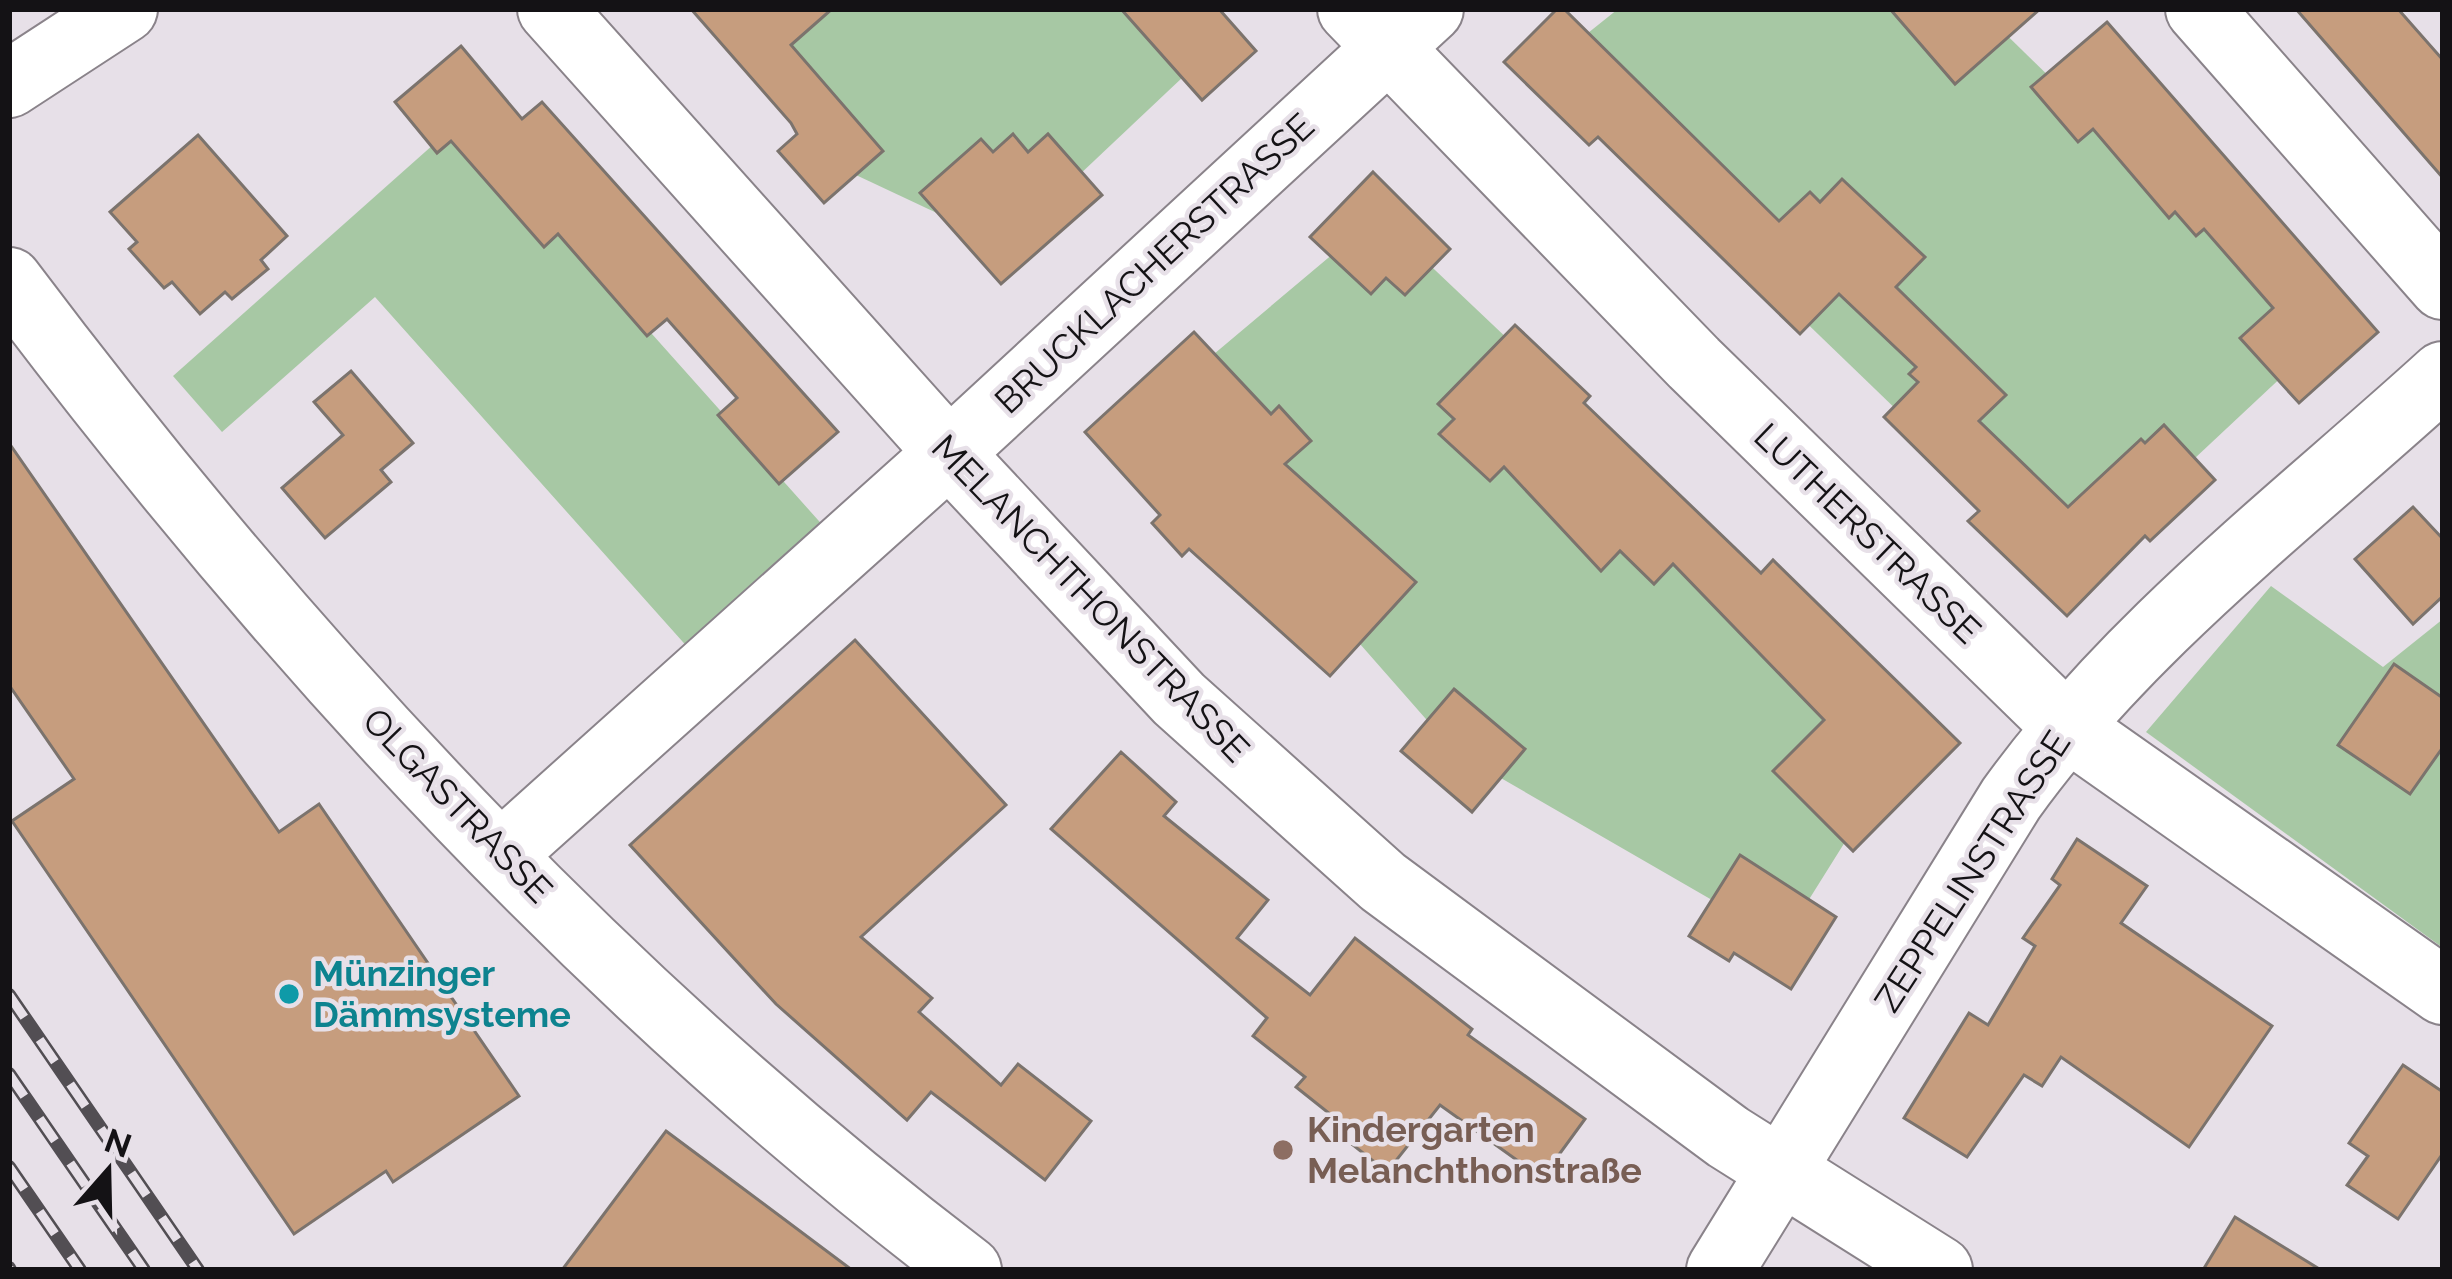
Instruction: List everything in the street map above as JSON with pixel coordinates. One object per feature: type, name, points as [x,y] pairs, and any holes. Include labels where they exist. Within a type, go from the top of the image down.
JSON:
[{"type":"street","points":[[9,84],[124,9]]},
{"type":"street","name":"MELANCHTHONSTRASSE","points":[[551,9],[949,453],[1179,699],[1383,882],[1781,1173],[1940,1270]]},
{"type":"street","points":[[2199,9],[2443,286]]},
{"type":"street","name":"BRUCKLACHERSTRASSE","points":[[503,853],[949,453],[1389,22]]},
{"type":"street","name":"LUTHERSTRASSE","points":[[1389,22],[1694,363],[2066,726],[2443,991]]},
{"type":"street","name":"OLGASTRASSE","points":[[9,281],[268,601],[503,853],[697,1040],[968,1270]]},
{"type":"street","name":"ZEPPELINSTRASSE","points":[[1720,1270],[2011,800],[2066,726],[2145,645],[2443,375]]},
{"type":"green space","points":[[703,9],[1155,9],[1201,60],[1005,245],[824,160]]},
{"type":"green space","points":[[1618,9],[1980,9],[2320,341],[2069,576],[1543,69]]},
{"type":"green space","points":[[461,120],[843,548],[707,669],[375,297],[222,432],[173,376]]},
{"type":"green space","points":[[1378,216],[1917,727],[1783,941],[1454,751],[1317,595],[1126,428]]},
{"type":"green space","points":[[2271,586],[2383,667],[2443,619],[2443,948],[2146,732]]},
{"type":"building","points":[[691,9],[832,9],[791,45],[883,151],[824,203],[778,151],[797,134],[791,123]]},
{"type":"building","points":[[1121,9],[1219,9],[1256,51],[1202,100]]},
{"type":"building","points":[[1557,9],[1564,9],[1779,221],[1810,192],[1820,202],[1842,179],[1925,257],[1896,287],[2006,395],[1979,421],[2068,507],[2141,439],[2145,443],[2164,425],[2215,480],[2150,541],[2145,536],[2067,616],[1968,521],[1979,511],[1884,417],[1918,382],[1909,374],[1916,367],[1839,294],[1800,334],[1598,137],[1589,145],[1504,62]]},
{"type":"building","points":[[1890,9],[2040,9],[1955,84]]},
{"type":"building","points":[[2296,9],[2398,9],[2443,60],[2443,178]]},
{"type":"building","points":[[2107,22],[2378,332],[2299,403],[2240,338],[2273,308],[2204,229],[2196,236],[2175,212],[2169,218],[2093,129],[2078,142],[2031,87]]},
{"type":"building","points":[[461,46],[522,119],[542,102],[838,432],[779,484],[718,415],[737,398],[667,319],[647,336],[558,234],[544,247],[451,141],[437,153],[395,102]]},
{"type":"building","points":[[1013,134],[1028,152],[1048,134],[1102,195],[1001,284],[920,193],[981,139],[993,152]]},
{"type":"building","points":[[198,135],[287,236],[261,260],[268,269],[232,299],[225,292],[200,314],[172,282],[164,288],[129,249],[137,242],[110,212]]},
{"type":"building","points":[[1373,172],[1450,249],[1405,295],[1386,278],[1371,294],[1310,237]]},
{"type":"building","points":[[1515,325],[1590,396],[1584,403],[1761,573],[1773,560],[1960,743],[1853,851],[1773,771],[1824,720],[1673,564],[1654,584],[1620,551],[1601,571],[1504,467],[1490,481],[1439,434],[1454,419],[1438,404]]},
{"type":"building","points":[[1194,332],[1271,414],[1279,406],[1311,441],[1285,464],[1416,582],[1330,676],[1189,549],[1182,556],[1152,523],[1160,515],[1085,432]]},
{"type":"building","points":[[351,371],[413,443],[381,470],[391,482],[325,538],[282,488],[343,435],[314,402]]},
{"type":"building","name":"Münzinger Dämmsysteme","points":[[9,443],[279,832],[319,804],[519,1096],[393,1182],[386,1171],[294,1234],[12,821],[74,779],[9,685]]},
{"type":"building","points":[[2413,507],[2443,539],[2443,596],[2413,624],[2355,559]]},
{"type":"building","points":[[855,640],[1006,805],[861,937],[932,998],[919,1012],[1001,1085],[1018,1064],[1091,1121],[1045,1180],[931,1092],[907,1120],[776,1004],[630,845]]},
{"type":"building","points":[[2394,664],[2443,698],[2443,747],[2410,794],[2338,745]]},
{"type":"building","points":[[1454,689],[1525,749],[1472,812],[1401,751]]},
{"type":"building","points":[[1121,752],[1176,802],[1164,816],[1268,900],[1237,938],[1310,995],[1355,938],[1472,1029],[1468,1035],[1585,1119],[1542,1178],[1440,1105],[1387,1172],[1334,1130],[1340,1122],[1296,1087],[1305,1077],[1253,1036],[1267,1018],[1051,829]]},
{"type":"building","points":[[2077,839],[2147,886],[2121,923],[2272,1026],[2189,1147],[2061,1057],[2042,1086],[2024,1075],[1967,1157],[1904,1118],[1969,1013],[1988,1025],[2035,946],[2023,938],[2060,885],[2052,879]]},
{"type":"building","points":[[1740,855],[1836,917],[1791,989],[1734,953],[1729,961],[1689,936]]},
{"type":"building","points":[[2403,1065],[2443,1092],[2443,1153],[2398,1219],[2347,1185],[2368,1156],[2349,1143]]},
{"type":"building","points":[[666,1131],[852,1270],[562,1270]]},
{"type":"building","points":[[2235,1217],[2321,1270],[2203,1270]]},
{"type":"railway","points":[[9,995],[198,1270]]},
{"type":"railway","points":[[9,1074],[144,1270]]},
{"type":"railway","points":[[9,1167],[80,1270]]},
{"type":"place","name":"Münzinger Dämmsysteme","points":[[289,994]]},
{"type":"place","name":"Kindergarten Melanchthonstraße","points":[[1283,1150]]}]
